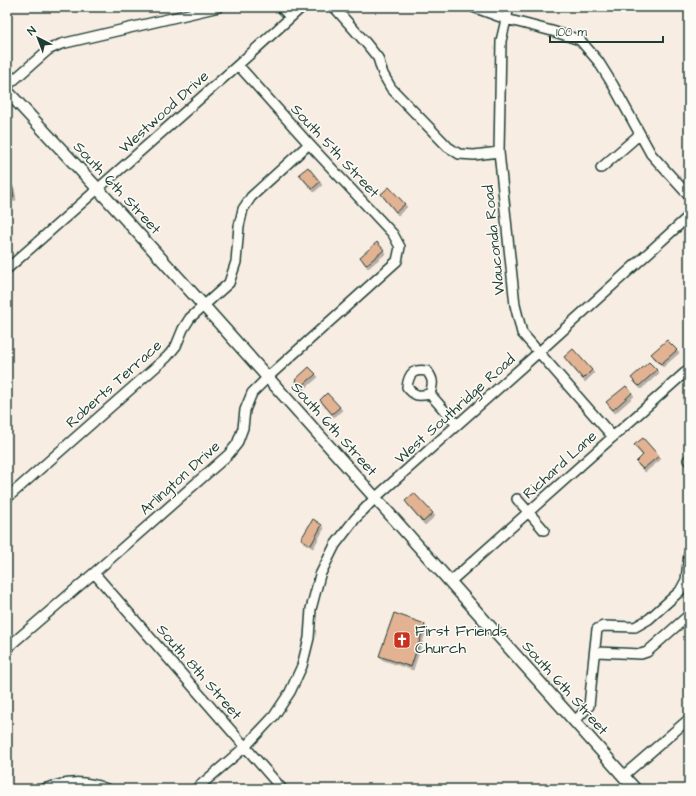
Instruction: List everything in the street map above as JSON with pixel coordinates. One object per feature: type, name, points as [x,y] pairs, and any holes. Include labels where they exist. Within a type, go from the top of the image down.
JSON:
[{"type":"main road","name":"South 6th Street","points":[[7,91],[268,377],[635,789]]},
{"type":"street","points":[[7,86],[48,50],[61,44],[219,7]]},
{"type":"street","points":[[281,7],[290,17]]},
{"type":"street","name":"Westwood Drive","points":[[7,269],[302,7]]},
{"type":"street","points":[[334,7],[378,58],[383,74],[391,88],[448,147],[459,154],[474,155],[499,152]]},
{"type":"street","points":[[473,7],[506,19],[580,40],[598,61],[651,154],[689,196]]},
{"type":"street","name":"Wauconda Road","points":[[509,7],[501,40],[499,152],[515,306],[522,333],[613,437]]},
{"type":"street","name":"South 5th Street","points":[[238,65],[393,234],[400,247],[397,261]]},
{"type":"street","points":[[601,168],[640,134]]},
{"type":"street","name":"Roberts Terrace","points":[[7,498],[167,357],[176,346],[183,329],[190,318],[229,283],[236,262],[241,215],[251,197],[310,144]]},
{"type":"street","name":"West Southridge Road","points":[[196,789],[245,747],[274,716],[290,692],[302,666],[309,638],[311,609],[320,576],[335,545],[355,519],[375,498],[689,216]]},
{"type":"street","name":"Arlington Drive","points":[[7,648],[228,455],[237,444],[241,434],[245,410],[252,393],[397,261]]},
{"type":"street","name":"Richard Lane","points":[[450,582],[689,369]]},
{"type":"street","points":[[430,394],[457,425]]},
{"type":"street","points":[[517,498],[544,530]]},
{"type":"street","points":[[574,722],[588,706],[597,629],[603,626],[635,627],[649,619],[680,591],[686,580],[689,554]]},
{"type":"street","name":"South 8th Street","points":[[94,573],[282,789]]},
{"type":"street","points":[[594,656],[597,652],[641,654],[647,652],[689,615]]},
{"type":"street","points":[[623,776],[689,718]]},
{"type":"street","points":[[44,789],[70,782],[97,785],[107,789]]},
{"type":"building","points":[[308,167],[320,182],[312,189],[299,174]]},
{"type":"building","points":[[12,185],[14,197],[7,199],[7,186]]},
{"type":"building","points":[[389,187],[405,204],[396,212],[381,194]]},
{"type":"building","points":[[377,242],[384,250],[366,265],[360,257]]},
{"type":"building","points":[[667,340],[677,350],[661,364],[651,354]]},
{"type":"building","points":[[573,349],[592,370],[583,379],[564,357]]},
{"type":"building","points":[[649,362],[657,370],[639,386],[631,378]]},
{"type":"building","points":[[309,367],[316,374],[301,387],[295,380]]},
{"type":"building","points":[[626,386],[632,393],[613,410],[606,402]]},
{"type":"building","points":[[327,393],[340,407],[332,414],[320,400]]},
{"type":"building","points":[[643,438],[659,456],[643,469],[636,462],[643,455],[634,445]]},
{"type":"building","points":[[414,493],[433,513],[423,522],[405,501]]},
{"type":"building","points":[[313,519],[322,525],[311,545],[301,539]]},
{"type":"building","name":"First Friends Church","points":[[394,613],[425,624],[411,667],[379,656]]},
{"type":"place","name":"First Friends Church","points":[[402,640]]}]
